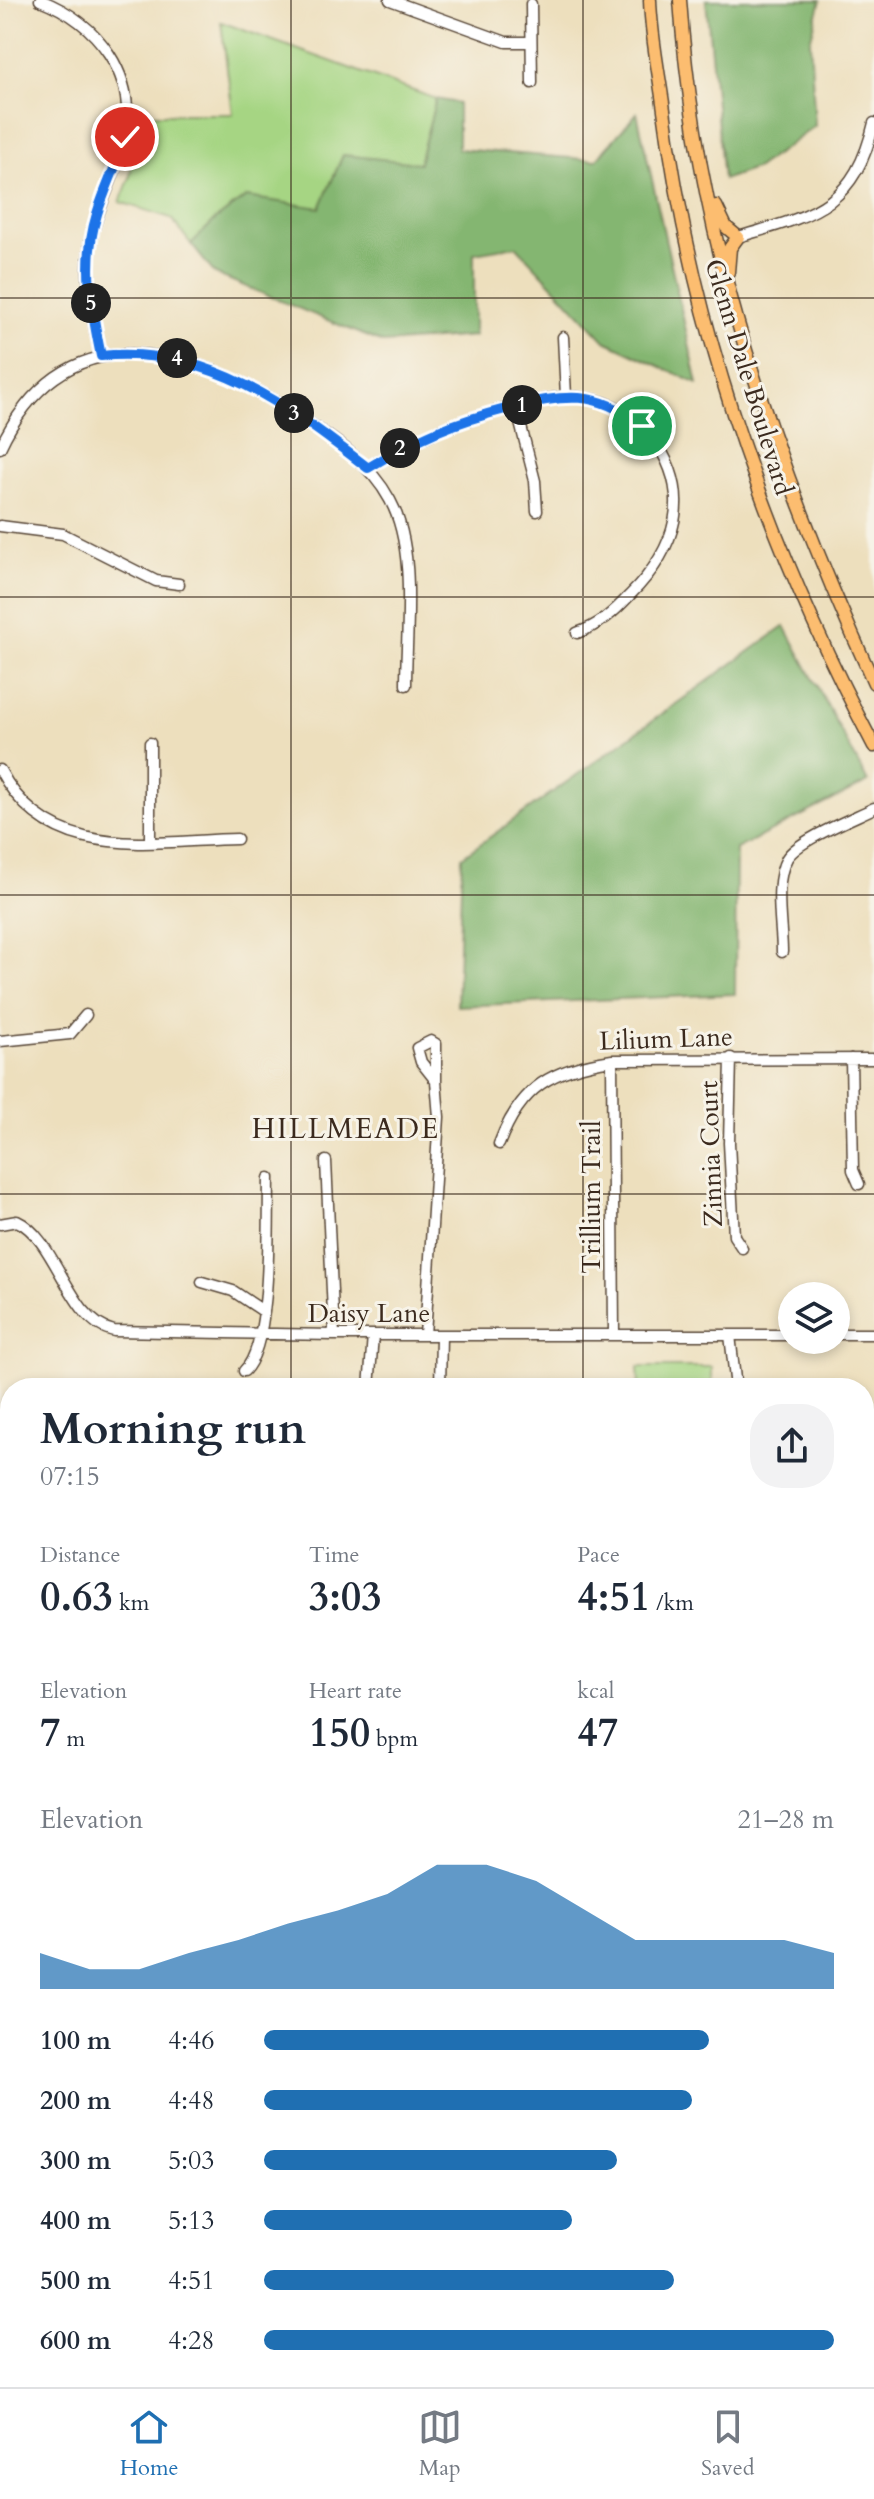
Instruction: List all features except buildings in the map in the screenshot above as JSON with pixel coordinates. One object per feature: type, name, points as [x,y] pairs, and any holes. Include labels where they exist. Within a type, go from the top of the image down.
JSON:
[{"type":"main road","name":"Glenn Dale Boulevard","points":[[650,0],[692,272],[732,411],[787,564],[874,746]]},
{"type":"main road","name":"Glenn Dale Boulevard","points":[[680,0],[707,197],[726,283],[782,464],[823,568],[874,683]]},
{"type":"main road","points":[[707,197],[715,204],[726,227],[738,237],[730,248],[726,283]]},
{"type":"street","points":[[40,0],[75,16],[95,34],[115,65],[125,101],[125,137],[97,213],[89,249],[90,299],[101,356]]},
{"type":"street","points":[[390,0],[506,42],[531,42]]},
{"type":"street","points":[[531,4],[532,83]]},
{"type":"street","points":[[738,237],[808,215],[840,194],[864,159],[874,123]]},
{"type":"street","points":[[563,337],[566,396]]},
{"type":"street","points":[[0,448],[20,413],[49,380],[101,356],[155,354],[225,375],[290,410],[368,468],[392,502],[403,531],[406,685]]},
{"type":"street","points":[[368,468],[429,432],[566,396],[612,405],[642,426],[667,461],[676,499],[671,538],[657,567],[602,622],[577,633]]},
{"type":"street","points":[[516,407],[535,481],[537,511]]},
{"type":"street","points":[[0,526],[63,534],[156,581],[179,584]]},
{"type":"street","points":[[150,743],[150,840]]},
{"type":"street","points":[[0,770],[25,807],[65,833],[100,841],[237,839]]},
{"type":"street","points":[[782,952],[781,888],[786,861],[797,848],[874,808]]},
{"type":"street","points":[[0,1041],[70,1034],[86,1015]]},
{"type":"street","name":"Zinnia Court","points":[[731,1058],[729,1143],[734,1236],[742,1248]]},
{"type":"street","points":[[851,1059],[853,1170],[859,1184]]},
{"type":"street","name":"Lilium Lane","points":[[499,1144],[508,1120],[530,1090],[558,1072],[612,1060],[874,1059]]},
{"type":"street","name":"Trillium Trail","points":[[612,1060],[614,1334]]},
{"type":"street","points":[[425,1335],[439,1117],[436,1081]]},
{"type":"street","points":[[326,1161],[334,1335]]},
{"type":"street","points":[[244,1371],[250,1365],[260,1334],[263,1311],[268,1270],[269,1178]]},
{"type":"street","name":"Daisy Lane","points":[[0,1224],[17,1221],[32,1232],[95,1323],[102,1328],[138,1333],[778,1335]]},
{"type":"street","points":[[202,1282],[233,1291],[263,1311]]},
{"type":"street","points":[[850,1334],[874,1334]]},
{"type":"street","points":[[370,1378],[373,1335]]},
{"type":"street","points":[[440,1378],[441,1335]]},
{"type":"street","points":[[730,1335],[735,1378]]},
{"type":"green space","points":[[706,0],[821,0],[810,41],[815,126],[757,168],[723,180]]},
{"type":"green space","points":[[221,22],[436,99],[419,164],[343,155],[320,209],[246,197],[215,220],[191,244],[171,218],[120,202],[130,177],[138,114],[233,114]]},
{"type":"green space","points":[[436,99],[458,103],[458,149],[596,160],[637,113],[698,384],[605,341],[516,246],[474,253],[474,336],[383,343],[215,274],[191,244],[215,220],[246,197],[320,208],[343,155],[419,163]]},
{"type":"green space","points":[[785,626],[868,782],[736,849],[735,994],[457,1006],[462,857]]},
{"type":"green space","points":[[638,1367],[712,1367],[712,1378],[639,1378]]},
{"type":"district","name":"HILLMEADE","points":[[346,1129]]},
{"type":"route","points":[[125,137],[97,213],[89,249],[90,299],[101,356],[155,354],[185,360],[225,375],[290,410],[368,468],[415,438],[436,429],[559,396],[584,397],[612,405],[642,426]]}]
